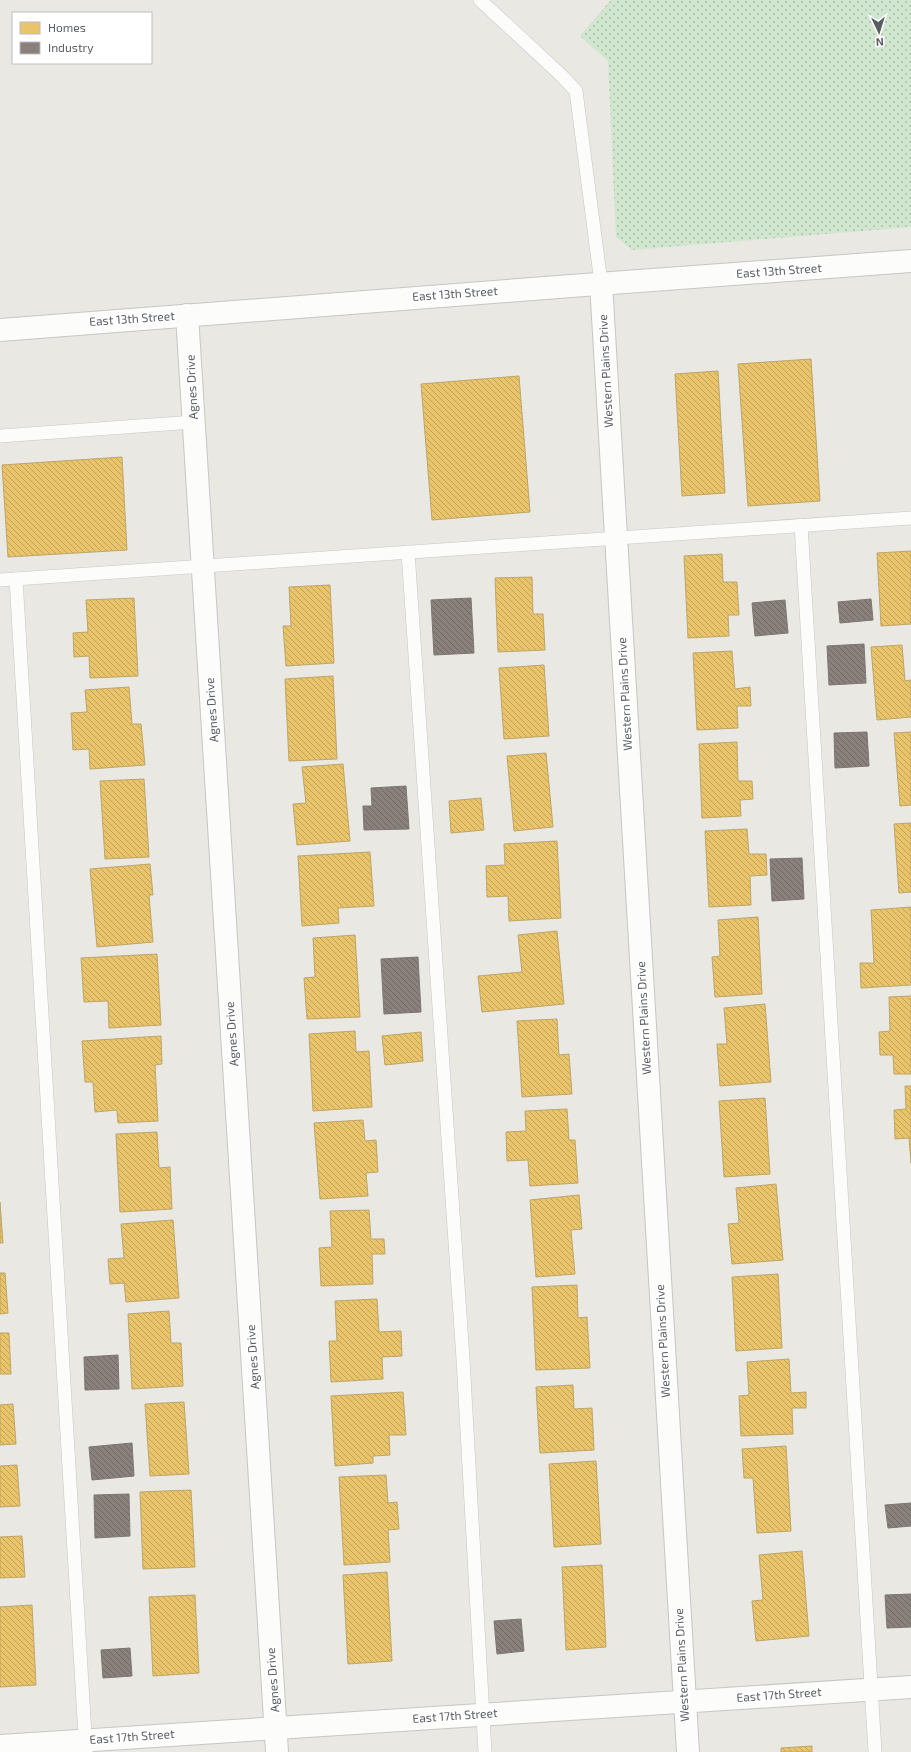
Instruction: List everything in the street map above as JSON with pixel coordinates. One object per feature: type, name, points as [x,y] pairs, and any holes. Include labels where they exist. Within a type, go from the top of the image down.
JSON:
[{"type":"street","name":"East 13th Street","points":[[0,330],[601,283],[911,261]]},
{"type":"street","name":"Western Plains Drive","points":[[601,283],[688,1752]]},
{"type":"street","name":"Agnes Drive","points":[[187,315],[277,1752]]},
{"type":"street","name":"East 17th Street","points":[[0,1746],[86,1746],[276,1728],[911,1687]]},
{"type":"lane","points":[[480,0],[562,76],[576,91],[601,283]]},
{"type":"lane","points":[[0,436],[194,422]]},
{"type":"lane","points":[[0,580],[911,518]]},
{"type":"lane","points":[[801,525],[875,1752]]},
{"type":"lane","points":[[408,552],[463,1359],[485,1752]]},
{"type":"lane","points":[[16,579],[86,1746]]},
{"type":"green space","points":[[611,0],[911,0],[911,227],[632,250],[616,237],[608,61],[580,36]]},
{"type":"building: Homes","points":[[811,359],[820,501],[748,506],[738,364]]},
{"type":"building: Homes","points":[[718,371],[725,493],[682,496],[675,374]]},
{"type":"building: Homes","points":[[519,376],[530,512],[432,520],[421,384]]},
{"type":"building: Homes","points":[[122,457],[127,550],[8,557],[2,465]]},
{"type":"building: Homes","points":[[911,551],[911,624],[881,626],[877,553]]},
{"type":"building: Homes","points":[[722,554],[723,582],[737,582],[739,615],[728,615],[729,636],[688,638],[684,556]]},
{"type":"building: Homes","points":[[532,577],[533,614],[543,614],[545,650],[498,652],[495,578]]},
{"type":"building: Homes","points":[[330,585],[334,663],[286,666],[283,626],[291,626],[289,587]]},
{"type":"building: Homes","points":[[134,598],[138,676],[90,678],[89,656],[74,657],[73,633],[88,632],[86,600]]},
{"type":"building: Homes","points":[[902,645],[905,681],[911,680],[911,717],[877,720],[871,647]]},
{"type":"building: Homes","points":[[732,651],[735,689],[750,687],[751,706],[737,706],[738,728],[697,730],[693,653]]},
{"type":"building: Homes","points":[[544,665],[549,736],[504,739],[499,668]]},
{"type":"building: Homes","points":[[333,676],[337,759],[289,761],[285,679]]},
{"type":"building: Homes","points":[[129,687],[132,724],[141,724],[145,765],[90,769],[89,749],[73,750],[71,713],[87,712],[85,690]]},
{"type":"building: Homes","points":[[911,732],[911,805],[900,806],[894,733]]},
{"type":"building: Homes","points":[[737,742],[738,781],[752,781],[753,799],[740,800],[741,816],[702,818],[699,744]]},
{"type":"building: Homes","points":[[546,753],[553,827],[514,831],[507,756]]},
{"type":"building: Homes","points":[[343,764],[350,841],[297,845],[293,804],[306,803],[302,767]]},
{"type":"building: Homes","points":[[144,779],[149,857],[105,859],[100,781]]},
{"type":"building: Homes","points":[[481,798],[484,830],[451,833],[449,801]]},
{"type":"building: Homes","points":[[911,823],[911,892],[899,893],[894,824]]},
{"type":"building: Homes","points":[[747,829],[749,854],[766,854],[767,875],[750,876],[751,905],[709,907],[705,831]]},
{"type":"building: Homes","points":[[557,841],[561,918],[509,921],[508,896],[487,897],[486,866],[505,865],[504,844]]},
{"type":"building: Homes","points":[[370,852],[374,906],[338,908],[339,923],[302,926],[298,856]]},
{"type":"building: Homes","points":[[150,864],[153,895],[149,895],[153,942],[97,947],[90,869]]},
{"type":"building: Homes","points":[[911,907],[911,985],[861,988],[860,963],[874,963],[871,910]]},
{"type":"building: Homes","points":[[758,917],[762,994],[715,997],[712,957],[720,956],[718,920]]},
{"type":"building: Homes","points":[[557,931],[564,1004],[482,1012],[478,976],[522,972],[518,935]]},
{"type":"building: Homes","points":[[355,935],[360,1017],[307,1019],[304,978],[315,977],[313,938]]},
{"type":"building: Homes","points":[[157,954],[161,1025],[109,1028],[108,1001],[84,1002],[81,958]]},
{"type":"building: Homes","points":[[911,996],[911,1074],[894,1074],[893,1055],[880,1055],[879,1032],[890,1031],[889,997]]},
{"type":"building: Homes","points":[[765,1004],[771,1082],[720,1086],[717,1044],[727,1044],[724,1008]]},
{"type":"building: Homes","points":[[557,1019],[559,1055],[569,1054],[572,1094],[522,1097],[517,1021]]},
{"type":"building: Homes","points":[[355,1031],[356,1052],[369,1051],[372,1107],[313,1111],[309,1034]]},
{"type":"building: Homes","points":[[421,1032],[423,1061],[385,1065],[382,1036]]},
{"type":"building: Homes","points":[[161,1036],[162,1064],[155,1065],[158,1121],[118,1123],[117,1110],[95,1112],[93,1082],[85,1082],[82,1041]]},
{"type":"building: Homes","points":[[905,1086],[911,1086],[911,1163],[909,1138],[895,1139],[894,1110],[906,1109]]},
{"type":"building: Homes","points":[[765,1098],[770,1174],[724,1177],[719,1101]]},
{"type":"building: Homes","points":[[567,1109],[569,1140],[575,1140],[578,1183],[530,1186],[528,1160],[507,1161],[506,1132],[526,1131],[525,1111]]},
{"type":"building: Homes","points":[[363,1120],[365,1141],[376,1140],[378,1172],[366,1173],[368,1196],[320,1199],[314,1123]]},
{"type":"building: Homes","points":[[157,1132],[159,1168],[170,1167],[172,1209],[120,1212],[116,1134]]},
{"type":"building: Homes","points":[[776,1184],[783,1260],[732,1264],[728,1224],[739,1223],[736,1188]]},
{"type":"building: Homes","points":[[579,1195],[582,1229],[571,1230],[575,1274],[536,1277],[530,1200]]},
{"type":"building: Homes","points":[[0,1202],[3,1243],[0,1243]]},
{"type":"building: Homes","points":[[369,1210],[371,1239],[384,1239],[385,1254],[372,1254],[373,1284],[321,1286],[319,1248],[332,1247],[330,1211]]},
{"type":"building: Homes","points":[[173,1220],[179,1298],[126,1302],[124,1283],[110,1284],[108,1259],[124,1258],[121,1224]]},
{"type":"building: Homes","points":[[0,1273],[5,1273],[8,1313],[0,1314]]},
{"type":"building: Homes","points":[[778,1274],[782,1348],[736,1351],[732,1277]]},
{"type":"building: Homes","points":[[577,1285],[578,1318],[587,1317],[590,1368],[536,1370],[532,1287]]},
{"type":"building: Homes","points":[[377,1299],[379,1332],[401,1331],[402,1356],[382,1357],[383,1379],[331,1382],[329,1341],[337,1341],[335,1301]]},
{"type":"building: Homes","points":[[169,1311],[171,1343],[181,1343],[183,1386],[132,1389],[128,1314]]},
{"type":"building: Homes","points":[[0,1333],[9,1333],[11,1374],[0,1374]]},
{"type":"building: Homes","points":[[789,1359],[791,1393],[806,1392],[806,1408],[792,1408],[793,1434],[741,1436],[739,1396],[749,1395],[747,1362]]},
{"type":"building: Homes","points":[[573,1385],[574,1409],[592,1408],[594,1450],[540,1453],[536,1387]]},
{"type":"building: Homes","points":[[403,1392],[406,1435],[389,1435],[390,1455],[373,1456],[373,1463],[335,1466],[331,1396]]},
{"type":"building: Homes","points":[[184,1402],[189,1474],[150,1476],[145,1404]]},
{"type":"building: Homes","points":[[13,1404],[16,1444],[0,1445],[0,1405]]},
{"type":"building: Homes","points":[[786,1446],[791,1531],[757,1533],[753,1478],[744,1478],[742,1449]]},
{"type":"building: Homes","points":[[596,1461],[601,1544],[554,1547],[549,1464]]},
{"type":"building: Homes","points":[[17,1465],[20,1506],[0,1507],[0,1466]]},
{"type":"building: Homes","points":[[386,1475],[388,1503],[397,1502],[399,1529],[388,1530],[390,1562],[344,1565],[339,1477]]},
{"type":"building: Homes","points":[[191,1490],[195,1567],[143,1569],[140,1492]]},
{"type":"building: Homes","points":[[22,1536],[25,1577],[0,1578],[0,1537]]},
{"type":"building: Homes","points":[[802,1551],[809,1636],[756,1641],[752,1601],[763,1600],[759,1555]]},
{"type":"building: Homes","points":[[602,1565],[606,1647],[566,1650],[562,1567]]},
{"type":"building: Homes","points":[[387,1572],[392,1661],[348,1664],[343,1575]]},
{"type":"building: Homes","points":[[195,1595],[199,1673],[153,1676],[149,1597]]},
{"type":"building: Homes","points":[[32,1605],[36,1685],[0,1687],[0,1607]]},
{"type":"building: Homes","points":[[812,1746],[812,1752],[781,1752],[781,1748]]},
{"type":"building: Industry","points":[[471,598],[474,653],[434,655],[431,600]]},
{"type":"building: Industry","points":[[871,599],[873,620],[840,623],[838,602]]},
{"type":"building: Industry","points":[[785,600],[788,633],[755,636],[752,603]]},
{"type":"building: Industry","points":[[864,644],[866,683],[829,685],[827,646]]},
{"type":"building: Industry","points":[[867,732],[869,766],[835,768],[834,733]]},
{"type":"building: Industry","points":[[406,786],[409,829],[364,830],[363,806],[372,806],[371,788]]},
{"type":"building: Industry","points":[[802,858],[804,899],[772,901],[770,859]]},
{"type":"building: Industry","points":[[418,957],[421,1012],[384,1014],[381,959]]},
{"type":"building: Industry","points":[[118,1355],[119,1389],[85,1390],[84,1357]]},
{"type":"building: Industry","points":[[132,1443],[134,1476],[92,1480],[89,1447]]},
{"type":"building: Industry","points":[[129,1494],[130,1536],[95,1538],[94,1495]]},
{"type":"building: Industry","points":[[911,1503],[911,1526],[888,1528],[885,1505]]},
{"type":"building: Industry","points":[[911,1594],[911,1627],[887,1628],[885,1595]]},
{"type":"building: Industry","points":[[521,1619],[524,1651],[497,1654],[494,1621]]},
{"type":"building: Industry","points":[[130,1648],[132,1676],[103,1678],[101,1650]]}]
